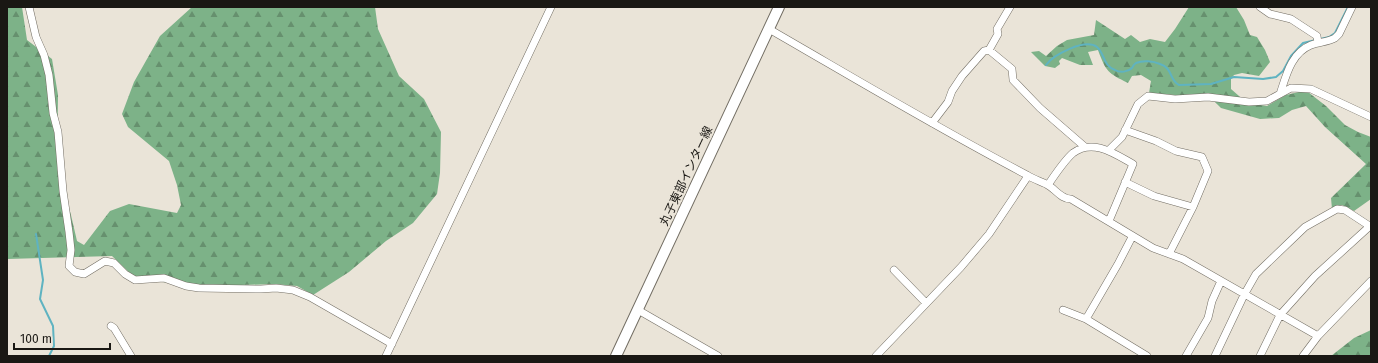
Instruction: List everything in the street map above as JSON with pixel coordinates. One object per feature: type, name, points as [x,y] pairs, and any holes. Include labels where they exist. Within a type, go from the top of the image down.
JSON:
[{"type":"main road","name":"丸子東部インター線","points":[[616,356],[779,7]]},
{"type":"street","points":[[29,7],[36,36],[44,55],[49,75],[53,112],[58,132],[63,191],[71,250],[69,266],[75,272],[84,274],[105,261],[114,263],[125,274],[135,280],[164,278],[186,286],[199,288],[276,288],[293,290],[310,297],[392,344]]},
{"type":"street","points":[[386,356],[551,7]]},
{"type":"street","points":[[932,123],[948,102],[952,91],[962,76],[984,51],[989,50],[998,34],[997,29],[1010,7]]},
{"type":"street","points":[[1260,7],[1270,14],[1291,19],[1317,36],[1317,41]]},
{"type":"street","points":[[1280,94],[1294,58],[1301,50],[1317,41],[1335,38],[1339,34],[1352,7]]},
{"type":"street","points":[[769,29],[932,123],[1028,176],[1048,185],[1066,199],[1071,199],[1109,220],[1153,248],[1183,259],[1318,336]]},
{"type":"street","points":[[989,50],[1012,69],[1013,80],[1040,108],[1085,147]]},
{"type":"street","points":[[1109,150],[1122,137],[1138,104],[1148,96],[1175,99],[1208,97],[1249,102],[1266,101],[1292,88],[1311,89],[1371,117]]},
{"type":"street","points":[[1125,130],[1156,141],[1176,152],[1202,157],[1208,171],[1193,207],[1169,254]]},
{"type":"street","points":[[1048,185],[1073,153],[1085,147],[1100,147],[1109,150],[1133,164],[1109,220]]},
{"type":"street","points":[[876,356],[961,267],[989,234],[1028,176]]},
{"type":"street","points":[[1125,182],[1154,196],[1193,207]]},
{"type":"street","points":[[1215,356],[1244,295],[1256,274],[1305,227],[1337,209],[1345,210],[1371,227],[1315,276],[1280,315],[1260,356]]},
{"type":"street","points":[[1086,319],[1118,264],[1132,236]]},
{"type":"street","points":[[894,270],[926,304]]},
{"type":"street","points":[[1186,356],[1208,318],[1212,301],[1221,281]]},
{"type":"street","points":[[1303,356],[1318,336],[1371,281]]},
{"type":"street","points":[[638,310],[718,356]]},
{"type":"street","points":[[1062,310],[1086,319],[1147,356]]},
{"type":"street","points":[[111,326],[114,328],[131,356]]},
{"type":"green space","points":[[7,7],[22,7],[27,40],[52,59],[58,95],[57,168],[77,241],[84,245],[110,211],[129,204],[177,213],[181,205],[177,185],[169,161],[128,127],[122,114],[134,82],[160,36],[192,7],[375,7],[378,29],[399,76],[424,99],[441,132],[440,173],[437,194],[413,223],[386,241],[349,272],[313,295],[297,286],[274,284],[212,286],[137,280],[112,256],[7,259]]},
{"type":"green space","points":[[1189,7],[1236,7],[1244,20],[1250,35],[1257,37],[1265,50],[1270,62],[1259,76],[1242,73],[1234,75],[1231,79],[1231,89],[1247,103],[1267,106],[1286,95],[1299,92],[1308,92],[1326,106],[1345,125],[1371,137],[1371,199],[1354,211],[1342,205],[1332,209],[1331,198],[1366,164],[1325,127],[1306,106],[1292,110],[1279,118],[1260,119],[1221,108],[1209,96],[1149,93],[1151,81],[1141,75],[1132,76],[1128,83],[1116,77],[1108,71],[1098,50],[1088,52],[1093,65],[1080,65],[1062,58],[1059,61],[1060,64],[1055,68],[1045,66],[1031,52],[1039,51],[1046,56],[1057,46],[1067,40],[1094,35],[1096,20],[1125,39],[1131,35],[1140,42],[1150,39],[1165,42]]},
{"type":"green space","points":[[1371,330],[1371,356],[1331,356],[1354,338]]},
{"type":"waterway","points":[[1046,65],[1055,57],[1070,49],[1077,46],[1092,45],[1100,50],[1108,66],[1117,71],[1126,71],[1139,62],[1154,62],[1167,68],[1176,83],[1179,85],[1211,84],[1234,77],[1263,79],[1276,77],[1283,71],[1291,56],[1303,43],[1329,37],[1335,33],[1348,7]]},
{"type":"waterway","points":[[36,234],[43,280],[40,299],[53,326],[54,346],[49,356]]}]
